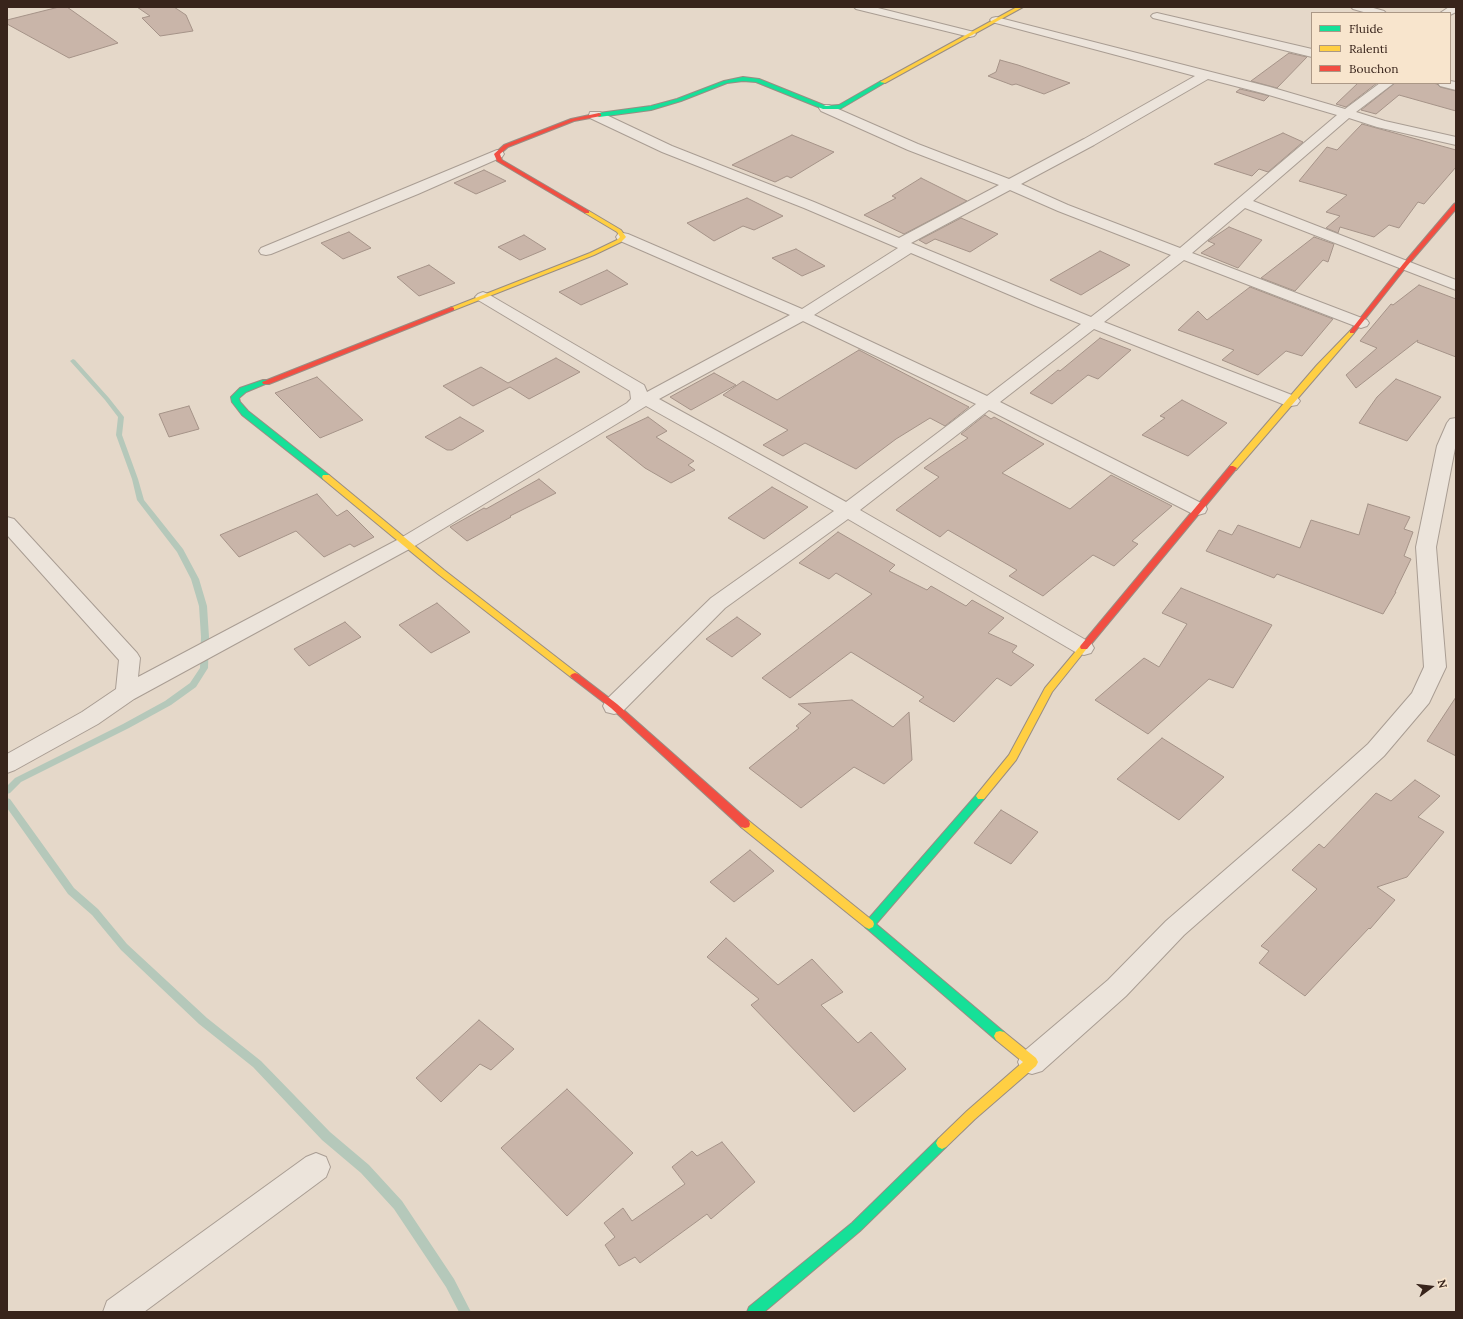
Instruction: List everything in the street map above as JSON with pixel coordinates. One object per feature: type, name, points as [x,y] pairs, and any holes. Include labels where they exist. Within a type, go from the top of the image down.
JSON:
[{"type":"street","points":[[860,7],[970,34]]},
{"type":"street","points":[[825,108],[840,107],[1021,7]]},
{"type":"street","points":[[1357,7],[1376,12]]},
{"type":"street","points":[[1157,16],[1311,53]]},
{"type":"street","points":[[996,20],[1266,90],[1346,114],[1456,141]]},
{"type":"street","points":[[7,764],[90,718],[126,693],[406,543],[640,403],[802,315],[905,245],[1009,184],[1088,142],[1126,119],[1206,75]]},
{"type":"street","points":[[266,250],[413,191],[497,154],[506,146],[573,120],[595,115],[651,108],[680,100],[726,82],[744,79],[757,80],[913,147],[1009,184],[1063,208],[1361,323]]},
{"type":"street","points":[[614,706],[718,602],[848,511],[1182,254],[1346,114],[1387,84]]},
{"type":"street","points":[[595,115],[667,149],[809,205],[1093,322],[1291,401]]},
{"type":"street","points":[[497,154],[500,161],[619,231],[623,237],[802,315],[988,403],[1198,509]]},
{"type":"street","points":[[1243,202],[1456,285]]},
{"type":"street","points":[[869,924],[969,811],[1013,757],[1048,690],[1198,509],[1291,401],[1361,323],[1405,265],[1456,205]]},
{"type":"street","points":[[623,237],[619,241],[592,254],[272,380],[243,390],[235,397],[236,402],[245,413],[326,477],[441,572],[614,706],[742,822],[869,924],[977,1018],[1032,1062]]},
{"type":"street","points":[[483,297],[638,389],[640,403]]},
{"type":"street","points":[[640,403],[848,511],[1084,648]]},
{"type":"street","points":[[754,1312],[856,1227],[971,1115],[1117,988],[1175,928],[1300,819],[1376,750],[1421,697],[1435,667],[1426,547],[1446,446],[1456,423]]},
{"type":"street","points":[[7,523],[130,658],[126,693]]},
{"type":"street","points":[[118,1312],[316,1167]]},
{"type":"building","points":[[59,7],[67,7],[118,43],[69,58],[7,24],[7,20]]},
{"type":"building","points":[[137,7],[174,7],[186,15],[193,31],[160,36],[142,18],[150,16]]},
{"type":"building","points":[[1289,53],[1307,57],[1277,88],[1251,81]]},
{"type":"building","points":[[1000,60],[1070,83],[1044,94],[1016,84],[1012,85],[988,76],[996,72]]},
{"type":"building","points":[[1357,84],[1376,84],[1346,107],[1336,104]]},
{"type":"building","points":[[1394,84],[1437,84],[1440,87],[1456,91],[1456,111],[1399,95],[1376,114],[1361,110]]},
{"type":"building","points":[[1240,89],[1269,96],[1264,101],[1236,92]]},
{"type":"building","points":[[1362,124],[1456,150],[1456,167],[1424,204],[1418,202],[1399,228],[1389,225],[1374,237],[1340,227],[1338,233],[1326,228],[1340,216],[1326,212],[1347,195],[1299,181],[1327,147],[1337,150]]},
{"type":"building","points":[[1283,133],[1303,142],[1268,172],[1259,169],[1252,176],[1214,164]]},
{"type":"building","points":[[792,135],[834,152],[791,178],[787,176],[775,182],[732,165]]},
{"type":"building","points":[[484,170],[506,181],[476,194],[454,183]]},
{"type":"building","points":[[921,178],[967,201],[904,234],[864,215],[896,198],[892,196]]},
{"type":"building","points":[[747,198],[783,216],[754,230],[743,226],[714,241],[687,223]]},
{"type":"building","points":[[961,218],[998,234],[970,252],[935,239],[926,244],[919,240]]},
{"type":"building","points":[[1229,227],[1262,240],[1238,268],[1201,253],[1215,244],[1208,241]]},
{"type":"building","points":[[349,232],[371,248],[343,259],[321,243]]},
{"type":"building","points":[[524,235],[546,249],[520,260],[498,247]]},
{"type":"building","points":[[1314,237],[1334,244],[1328,262],[1323,260],[1295,291],[1261,278]]},
{"type":"building","points":[[796,249],[825,266],[802,276],[772,258]]},
{"type":"building","points":[[1100,251],[1130,265],[1081,295],[1050,280]]},
{"type":"building","points":[[429,265],[455,283],[419,296],[397,277]]},
{"type":"building","points":[[607,270],[628,284],[581,305],[559,292]]},
{"type":"building","points":[[1419,285],[1456,299],[1456,357],[1417,342],[1418,340],[1356,388],[1346,375],[1377,348],[1360,341],[1391,304],[1393,305]]},
{"type":"building","points":[[1250,287],[1333,319],[1302,356],[1286,351],[1258,375],[1222,360],[1234,350],[1178,330],[1198,311],[1207,320]]},
{"type":"building","points":[[1100,338],[1131,350],[1098,379],[1088,375],[1052,404],[1030,393],[1058,370],[1060,371]]},
{"type":"building","points":[[859,350],[969,407],[945,426],[930,418],[896,439],[856,469],[805,443],[783,456],[763,445],[788,430],[723,395],[743,381],[777,400]]},
{"type":"building","points":[[556,358],[580,372],[529,399],[510,387],[473,406],[443,386],[481,367],[508,383]]},
{"type":"building","points":[[714,373],[736,385],[691,410],[670,397]]},
{"type":"building","points":[[317,377],[363,420],[320,438],[275,393]]},
{"type":"building","points":[[1396,379],[1441,397],[1407,441],[1359,423],[1377,397]]},
{"type":"building","points":[[1182,400],[1227,423],[1188,456],[1142,435],[1165,418],[1160,416]]},
{"type":"building","points":[[189,406],[199,429],[169,437],[159,414]]},
{"type":"building","points":[[985,415],[991,419],[994,417],[1044,444],[1002,473],[1070,509],[1111,475],[1172,506],[1132,541],[1138,544],[1114,566],[1093,555],[1043,596],[1009,576],[1017,570],[948,530],[940,537],[896,510],[939,477],[924,468],[968,438],[961,434]]},
{"type":"building","points":[[460,417],[484,431],[452,450],[447,450],[425,437]]},
{"type":"building","points":[[648,417],[667,431],[656,437],[694,461],[688,465],[695,470],[671,483],[645,468],[606,437]]},
{"type":"building","points":[[539,479],[556,493],[510,516],[511,517],[467,541],[450,527],[484,508],[486,509]]},
{"type":"building","points":[[772,487],[808,507],[764,539],[728,518]]},
{"type":"building","points":[[317,494],[337,516],[347,510],[374,537],[354,547],[350,544],[324,557],[296,531],[239,557],[220,535]]},
{"type":"building","points":[[1368,504],[1410,517],[1404,529],[1413,532],[1404,556],[1411,559],[1396,592],[1383,614],[1277,574],[1274,578],[1206,551],[1219,530],[1232,535],[1238,525],[1300,548],[1311,520],[1359,535]]},
{"type":"building","points":[[838,532],[895,565],[889,571],[927,590],[931,586],[966,606],[972,600],[1004,618],[988,633],[1017,646],[1012,652],[1034,665],[1011,686],[997,678],[954,722],[919,701],[924,697],[851,652],[790,698],[762,678],[872,594],[836,573],[829,579],[799,563]]},
{"type":"building","points":[[1181,588],[1272,625],[1233,688],[1209,679],[1148,734],[1095,700],[1144,658],[1159,667],[1187,624],[1162,613]]},
{"type":"building","points":[[437,603],[470,632],[431,653],[399,625]]},
{"type":"building","points":[[737,617],[761,634],[732,657],[706,639]]},
{"type":"building","points":[[345,622],[361,637],[309,666],[294,649]]},
{"type":"building","points":[[1456,697],[1456,756],[1427,741]]},
{"type":"building","points":[[852,700],[893,727],[909,712],[912,760],[884,784],[854,767],[801,808],[749,768],[799,728],[796,726],[811,713],[798,704]]},
{"type":"building","points":[[1162,738],[1224,777],[1179,820],[1117,779]]},
{"type":"building","points":[[1415,780],[1440,796],[1418,817],[1444,832],[1407,877],[1377,887],[1395,900],[1370,929],[1369,928],[1305,996],[1259,963],[1269,951],[1261,946],[1317,889],[1292,870],[1319,844],[1324,848],[1376,793],[1391,801]]},
{"type":"building","points":[[1001,810],[1038,832],[1011,864],[974,843]]},
{"type":"building","points":[[750,850],[774,871],[734,902],[710,882]]},
{"type":"building","points":[[726,938],[778,985],[812,959],[843,992],[821,1005],[858,1043],[871,1032],[906,1069],[854,1112],[751,1005],[759,999],[707,957]]},
{"type":"building","points":[[479,1020],[514,1049],[491,1070],[480,1064],[441,1102],[416,1078]]},
{"type":"building","points":[[567,1089],[633,1153],[567,1216],[501,1148]]},
{"type":"building","points":[[722,1142],[755,1182],[711,1219],[707,1214],[640,1263],[635,1257],[619,1266],[605,1245],[615,1237],[604,1223],[623,1208],[632,1221],[685,1184],[672,1167],[692,1151],[697,1156]]},
{"type":"waterway","points":[[7,791],[18,780],[126,726],[168,703],[193,685],[204,668],[205,637],[203,606],[195,579],[180,551],[141,500],[119,435],[121,417],[73,361]]},
{"type":"waterway","points":[[7,801],[71,891],[95,912],[124,947],[203,1021],[257,1064],[326,1136],[365,1169],[398,1205],[450,1283],[465,1312]]},
{"type":"traffic: fast","points":[[599,115],[651,108],[679,100],[726,82],[743,79],[757,80],[825,108],[840,107],[883,82]]},
{"type":"traffic: fast","points":[[266,382],[243,390],[235,397],[236,402],[245,413],[326,477]]},
{"type":"traffic: fast","points":[[981,796],[869,924],[1000,1036]]},
{"type":"traffic: fast","points":[[754,1312],[856,1227],[942,1143]]},
{"type":"traffic: slow","points":[[883,82],[1021,7]]},
{"type":"traffic: slow","points":[[452,309],[592,254],[619,241],[623,237],[619,231],[587,212]]},
{"type":"traffic: slow","points":[[1233,468],[1352,332]]},
{"type":"traffic: slow","points":[[326,477],[441,572],[575,676]]},
{"type":"traffic: slow","points":[[981,796],[1013,757],[1048,690],[1084,647]]},
{"type":"traffic: slow","points":[[745,824],[869,924]]},
{"type":"traffic: slow","points":[[942,1143],[971,1115],[1032,1062],[1000,1036]]},
{"type":"traffic: jam","points":[[587,212],[500,161],[497,154],[506,146],[573,120],[599,115]]},
{"type":"traffic: jam","points":[[1352,332],[1405,265],[1456,205]]},
{"type":"traffic: jam","points":[[266,382],[452,309]]},
{"type":"traffic: jam","points":[[1084,647],[1233,468]]},
{"type":"traffic: jam","points":[[575,676],[614,706],[745,824]]}]
